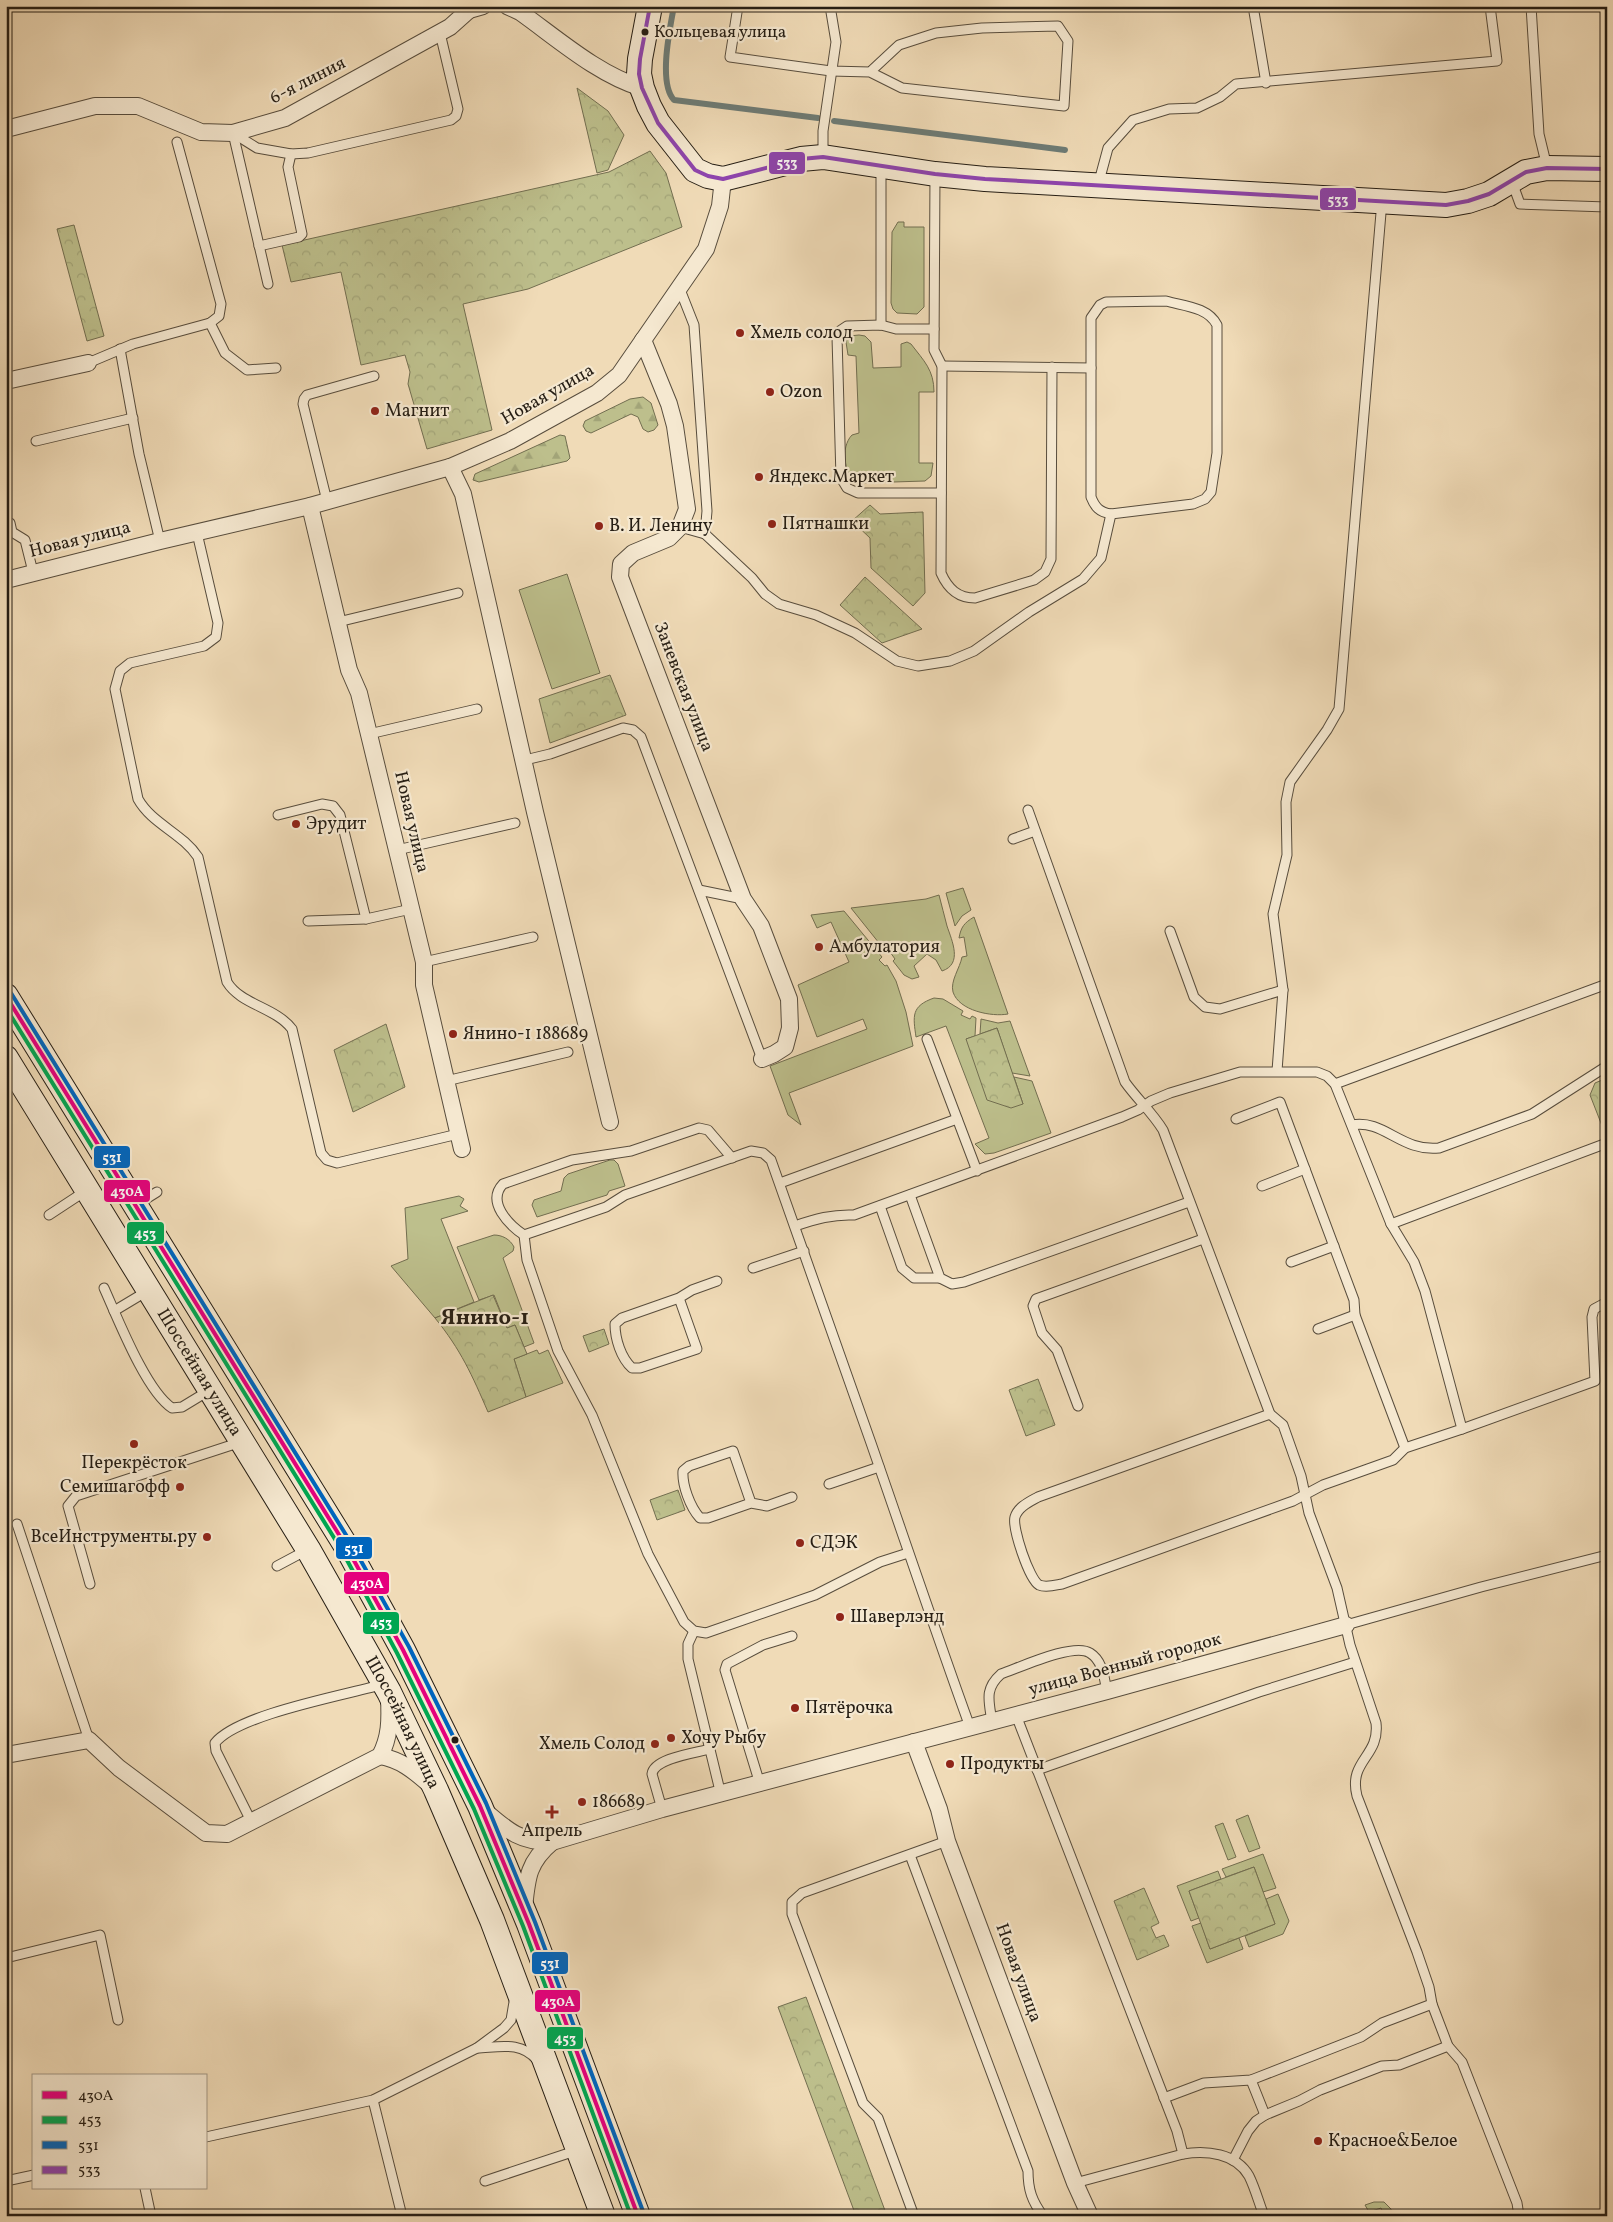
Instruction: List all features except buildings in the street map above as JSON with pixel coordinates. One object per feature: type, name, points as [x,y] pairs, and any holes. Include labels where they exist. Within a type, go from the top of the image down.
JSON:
[{"type":"main road","points":[[650,6],[639,74],[648,106],[658,123],[695,170],[708,176],[723,179],[801,158],[823,157],[935,174],[1446,205],[1468,201],[1489,194],[1511,179],[1526,172],[1547,168],[1607,169]]},
{"type":"main road","name":"Шоссейная улица","points":[[6,996],[346,1546],[408,1658],[480,1806],[523,1910],[638,2216]]},
{"type":"main road","name":"Шоссейная улица","points":[[6,1058],[15,1082],[88,1190],[308,1549],[386,1688],[436,1790],[492,1920],[603,2216]]},
{"type":"street","points":[[507,6],[520,12],[609,74],[642,88]]},
{"type":"street","name":"6-я линия","points":[[6,129],[95,106],[138,106],[201,132],[233,133],[285,118],[450,27],[472,8]]},
{"type":"street","name":"Новая улица","points":[[6,580],[310,506],[450,468],[510,441],[597,393],[619,374],[706,248],[720,206],[723,179]]},
{"type":"street","points":[[643,340],[669,404],[675,426],[687,509],[680,527]]},
{"type":"street","points":[[6,381],[88,363]]},
{"type":"street","points":[[450,468],[463,494],[525,760],[535,812],[610,1122]]},
{"type":"street","name":"Новая улица","points":[[310,506],[349,670],[359,693],[370,734],[424,962],[424,985],[460,1142]]},
{"type":"street","name":"Заневская улица","points":[[680,527],[669,538],[633,553],[621,564],[620,577],[743,899],[761,926],[788,999],[790,1028],[785,1046],[774,1054],[762,1059]]},
{"type":"street","name":"улица Военный городок","points":[[552,1842],[662,1809],[721,1795],[1346,1625]]},
{"type":"street","points":[[6,1755],[89,1740],[119,1768],[206,1833],[227,1834],[380,1756],[387,1743],[390,1726],[386,1688]]},
{"type":"street","name":"Новая улица","points":[[914,1742],[939,1808],[947,1841],[1075,2183],[1090,2216]]},
{"type":"street","points":[[380,1756],[394,1759],[409,1766],[436,1790]]},
{"type":"street","points":[[480,1806],[507,1830],[521,1838],[536,1842],[552,1842]]},
{"type":"street","points":[[523,1910],[527,1877],[532,1863],[541,1851],[552,1842]]},
{"type":"lane","points":[[738,6],[730,57],[830,71],[870,72],[902,88],[1064,106],[1068,41],[1058,26],[982,28],[936,33],[899,44],[870,72]]},
{"type":"lane","points":[[823,157],[823,131],[830,71],[836,42],[830,6]]},
{"type":"lane","points":[[1253,6],[1266,83]]},
{"type":"lane","points":[[1098,185],[1108,148],[1133,120],[1169,109],[1198,108],[1220,97],[1236,84],[1266,83],[1497,61],[1490,6]]},
{"type":"lane","points":[[1531,6],[1539,134],[1547,168]]},
{"type":"lane","points":[[233,133],[257,148],[291,154],[308,153],[451,120],[456,116],[458,109],[440,32]]},
{"type":"lane","points":[[233,133],[268,284]]},
{"type":"lane","points":[[88,363],[120,349],[210,323],[219,316],[221,304],[177,142]]},
{"type":"lane","points":[[259,246],[302,234],[288,167],[291,154]]},
{"type":"lane","points":[[881,166],[881,325]]},
{"type":"lane","points":[[935,174],[934,350],[942,366],[941,573],[946,584],[955,593],[967,598],[976,598],[1034,580],[1044,572],[1051,559],[1052,367]]},
{"type":"lane","points":[[1511,179],[1520,204],[1607,207]]},
{"type":"lane","points":[[1276,1071],[1283,990],[1273,914],[1288,854],[1286,802],[1290,782],[1327,730],[1339,709],[1382,201]]},
{"type":"lane","points":[[679,288],[694,325],[707,511],[705,534]]},
{"type":"lane","points":[[1166,301],[1206,312],[1213,317],[1217,325],[1218,454],[1211,492],[1205,499],[1194,504],[1111,514],[1103,512],[1095,506],[1091,497],[1091,368],[1090,318],[1100,305],[1106,302],[1166,301]]},
{"type":"lane","points":[[210,323],[225,353],[248,370],[276,368]]},
{"type":"lane","points":[[934,329],[896,329],[881,325],[847,326],[841,330],[837,337],[841,478],[847,488],[858,493],[941,492]]},
{"type":"lane","points":[[120,349],[160,541]]},
{"type":"lane","points":[[942,366],[1091,368]]},
{"type":"lane","points":[[327,501],[303,404],[304,399],[308,395],[374,376]]},
{"type":"lane","points":[[36,441],[133,418]]},
{"type":"lane","points":[[680,527],[705,534],[752,578],[765,594],[779,604],[816,615],[855,634],[897,661],[918,666],[950,662],[974,651],[1029,612],[1083,579],[1101,558],[1111,514]]},
{"type":"lane","points":[[10,523],[12,532],[25,540],[33,572]]},
{"type":"lane","points":[[197,532],[218,623],[216,637],[204,646],[130,663],[120,671],[115,689],[138,799],[145,812],[190,846],[198,857],[227,982],[232,991],[285,1020],[292,1029],[321,1153],[327,1160],[336,1163],[460,1142]]},
{"type":"lane","points":[[338,622],[458,593]]},
{"type":"lane","points":[[370,734],[477,709]]},
{"type":"lane","points":[[525,760],[550,754],[623,728],[633,730],[641,737],[762,1059]]},
{"type":"lane","points":[[278,815],[322,804],[333,806],[340,815],[366,919]]},
{"type":"lane","points":[[1028,810],[1125,1082],[1136,1098],[1153,1113],[1163,1130],[1270,1414],[1282,1426],[1301,1476],[1309,1513],[1337,1588],[1355,1662],[1376,1722],[1378,1735],[1374,1745],[1355,1774],[1354,1785],[1417,1952],[1429,1987],[1432,2004],[1448,2046],[1462,2062],[1517,2203],[1518,2216]]},
{"type":"lane","points":[[397,850],[515,823]]},
{"type":"lane","points":[[1012,840],[1035,831]]},
{"type":"lane","points":[[699,890],[743,899]]},
{"type":"lane","points":[[308,921],[366,919],[411,909]]},
{"type":"lane","points":[[1170,931],[1194,998],[1205,1007],[1220,1010],[1283,990]]},
{"type":"lane","points":[[424,962],[533,937]]},
{"type":"lane","points":[[1335,1084],[1607,984]]},
{"type":"lane","points":[[927,1039],[976,1171]]},
{"type":"lane","points":[[446,1081],[568,1052]]},
{"type":"lane","points":[[1352,1125],[1362,1123],[1373,1125],[1413,1146],[1426,1149],[1439,1148],[1532,1114],[1607,1066]]},
{"type":"lane","points":[[795,1226],[814,1219],[838,1214],[854,1215],[1122,1118],[1170,1093],[1240,1072],[1317,1072],[1327,1076],[1335,1084],[1391,1224],[1414,1262],[1425,1290],[1462,1429]]},
{"type":"lane","points":[[1236,1119],[1280,1102],[1354,1300],[1355,1315],[1406,1448]]},
{"type":"lane","points":[[780,1183],[957,1119]]},
{"type":"lane","points":[[732,1158],[708,1130],[699,1128],[631,1151],[572,1160],[503,1184],[498,1190],[496,1198],[502,1214],[512,1227],[524,1235],[527,1260],[558,1351],[592,1415],[648,1554],[684,1622],[694,1631],[706,1633],[815,1595],[880,1562],[908,1552]]},
{"type":"lane","points":[[1391,1224],[1607,1143]]},
{"type":"lane","points":[[524,1235],[606,1206],[625,1195],[751,1151],[763,1153],[772,1160],[970,1727]]},
{"type":"lane","points":[[1262,1186],[1305,1169]]},
{"type":"lane","points":[[49,1215],[88,1190]]},
{"type":"lane","points":[[135,1205],[157,1192]]},
{"type":"lane","points":[[910,1195],[940,1278]]},
{"type":"lane","points":[[880,1206],[902,1268],[914,1278],[940,1278],[952,1284],[964,1282],[1189,1202]]},
{"type":"lane","points":[[1078,1406],[1057,1350],[1042,1332],[1033,1302],[1036,1299],[1203,1239]]},
{"type":"lane","points":[[1291,1262],[1334,1246]]},
{"type":"lane","points":[[753,1268],[804,1251]]},
{"type":"lane","points":[[679,1298],[697,1349],[640,1368],[632,1368],[625,1362],[615,1333],[615,1324],[622,1318],[679,1298],[692,1290],[717,1281]]},
{"type":"lane","points":[[104,1288],[137,1360],[163,1402],[172,1408],[182,1407],[210,1390]]},
{"type":"lane","points":[[114,1311],[149,1290]]},
{"type":"lane","points":[[1270,1414],[1025,1504],[1015,1516],[1014,1527],[1031,1576],[1039,1585],[1052,1586],[1062,1584],[1293,1500],[1323,1485],[1393,1460],[1406,1448],[1595,1381],[1592,1317],[1594,1309],[1607,1302]]},
{"type":"lane","points":[[1318,1329],[1355,1315]]},
{"type":"lane","points":[[90,1584],[68,1506],[76,1496],[242,1442]]},
{"type":"lane","points":[[751,1503],[733,1451],[689,1466],[683,1471],[683,1479],[692,1504],[700,1518],[708,1518],[751,1503],[768,1506],[792,1497]]},
{"type":"lane","points":[[829,1484],[879,1466]]},
{"type":"lane","points":[[18,1524],[89,1740]]},
{"type":"lane","points":[[277,1566],[308,1549]]},
{"type":"lane","points":[[1346,1625],[1481,1587],[1607,1555]]},
{"type":"lane","points":[[694,1631],[688,1644],[688,1659],[721,1795]]},
{"type":"lane","points":[[760,1784],[726,1670],[726,1664],[763,1645],[792,1636]]},
{"type":"lane","points":[[992,1722],[989,1695],[992,1683],[1001,1674],[1076,1649],[1090,1652],[1100,1663],[1107,1691]]},
{"type":"lane","points":[[1037,1770],[1259,1692],[1355,1662]]},
{"type":"lane","points":[[251,1821],[216,1751],[215,1743],[221,1736],[261,1716],[386,1688]]},
{"type":"lane","points":[[1016,1715],[1177,2131],[1183,2154]]},
{"type":"lane","points":[[662,1809],[652,1774],[653,1768],[657,1764],[671,1759],[710,1749]]},
{"type":"lane","points":[[914,2216],[878,2118],[863,2103],[792,1914],[792,1902],[802,1893],[947,1841]]},
{"type":"lane","points":[[910,1855],[1028,2171],[1028,2189],[1034,2204],[1044,2216]]},
{"type":"lane","points":[[6,1958],[100,1936],[118,2020]]},
{"type":"lane","points":[[208,2138],[372,2100],[477,2048],[504,2028],[511,2020],[514,2011],[515,1980]]},
{"type":"lane","points":[[1164,2098],[1204,2083],[1251,2080],[1361,2037],[1382,2024],[1432,2004]]},
{"type":"lane","points":[[477,2048],[511,2046],[522,2048],[530,2052],[550,2074]]},
{"type":"lane","points":[[1233,2160],[1248,2131],[1264,2115],[1320,2090],[1382,2066],[1398,2065],[1448,2046]]},
{"type":"lane","points":[[1251,2080],[1264,2115]]},
{"type":"lane","points":[[372,2100],[402,2216]]},
{"type":"lane","points":[[485,2181],[578,2150]]},
{"type":"lane","points":[[1075,2183],[1183,2154],[1212,2153],[1233,2160],[1248,2175],[1264,2216]]},
{"type":"lane","points":[[6,2181],[32,2175]]},
{"type":"lane","points":[[145,2190],[151,2216]]},
{"type":"green space","points":[[577,88],[608,111],[624,135],[608,170],[597,173]]},
{"type":"green space","points":[[650,151],[666,173],[682,227],[528,289],[463,304],[492,430],[427,449],[408,384],[410,372],[405,355],[361,365],[341,272],[291,282],[282,245],[609,172]]},
{"type":"green space","points":[[898,222],[904,222],[904,227],[924,227],[924,307],[917,314],[897,313],[891,303],[892,232]]},
{"type":"green space","points":[[74,225],[104,336],[87,341],[57,229]]},
{"type":"green space","points":[[849,336],[865,336],[871,342],[873,368],[901,367],[901,344],[907,342],[911,344],[930,372],[934,384],[934,392],[919,392],[919,463],[933,463],[931,476],[925,481],[861,483],[850,475],[847,469],[845,454],[848,440],[852,435],[859,433],[856,356],[848,355],[846,342]]},
{"type":"green space","points":[[643,397],[651,403],[658,425],[654,430],[648,432],[643,429],[638,417],[631,414],[591,433],[586,431],[583,426],[585,421],[630,399]]},
{"type":"green space","points":[[560,435],[565,436],[570,458],[567,461],[479,482],[473,480],[475,474]]},
{"type":"green space","points":[[870,505],[880,514],[923,512],[925,593],[913,606],[871,568],[870,538],[852,521]]},
{"type":"green space","points":[[567,574],[600,673],[552,689],[519,590]]},
{"type":"green space","points":[[865,577],[922,629],[882,643],[840,605]]},
{"type":"green space","points":[[610,675],[626,715],[550,743],[539,699]]},
{"type":"green space","points":[[963,888],[971,910],[962,916],[955,926],[946,893]]},
{"type":"green space","points":[[939,895],[953,945],[954,958],[948,968],[942,971],[936,960],[927,954],[914,966],[919,977],[912,979],[904,975],[893,961],[895,959],[890,952],[887,953],[851,908],[926,899]]},
{"type":"green space","points":[[844,911],[882,957],[879,960],[885,966],[887,965],[896,981],[906,1012],[913,1046],[789,1093],[801,1125],[788,1115],[770,1066],[867,1029],[863,1019],[817,1037],[798,985],[849,962],[831,922],[817,928],[811,915]]},
{"type":"green space","points":[[974,917],[1008,1014],[985,1013],[969,1008],[956,999],[953,992],[954,979],[962,957],[967,956],[964,937],[959,938],[960,934],[962,928]]},
{"type":"green space","points":[[934,998],[943,999],[963,1011],[961,1015],[970,1019],[972,1016],[976,1018],[975,1036],[966,1039],[1023,1104],[1014,1077],[1032,1081],[1051,1133],[994,1153],[985,1154],[975,1144],[989,1138],[946,1026],[916,1037],[914,1018],[917,1008]]},
{"type":"green space","points":[[981,1019],[998,1023],[1010,1021],[1030,1076],[1012,1073],[997,1028],[980,1034]]},
{"type":"green space","points":[[386,1024],[405,1087],[353,1112],[334,1050]]},
{"type":"green space","points":[[997,1028],[1023,1104],[1011,1108],[987,1100],[966,1039]]},
{"type":"green space","points":[[1607,1078],[1606,1136],[1590,1095],[1595,1083]]},
{"type":"green space","points":[[614,1160],[618,1164],[625,1186],[609,1191],[607,1195],[537,1217],[532,1205],[534,1200],[561,1191],[564,1178],[568,1174]]},
{"type":"green space","points":[[459,1196],[464,1199],[460,1206],[468,1211],[441,1219],[474,1302],[435,1318],[391,1266],[408,1259],[405,1208]]},
{"type":"green space","points":[[494,1235],[506,1238],[514,1247],[513,1251],[503,1258],[534,1343],[524,1347],[515,1325],[507,1328],[494,1295],[479,1300],[457,1247]]},
{"type":"green space","points":[[493,1295],[507,1328],[515,1325],[527,1354],[514,1359],[526,1397],[488,1412],[465,1363],[435,1318]]},
{"type":"green space","points":[[604,1329],[609,1344],[589,1352],[583,1336]]},
{"type":"green space","points":[[537,1350],[539,1354],[548,1350],[563,1383],[526,1397],[514,1359]]},
{"type":"green space","points":[[1038,1379],[1055,1425],[1026,1436],[1009,1390]]},
{"type":"green space","points":[[678,1490],[685,1510],[657,1520],[650,1500]]},
{"type":"green space","points":[[1248,1815],[1260,1848],[1249,1852],[1236,1820]]},
{"type":"green space","points":[[1223,1823],[1236,1857],[1228,1860],[1215,1826]]},
{"type":"green space","points":[[1263,1854],[1276,1888],[1263,1892],[1254,1867],[1226,1877],[1222,1869]]},
{"type":"green space","points":[[1254,1867],[1275,1924],[1210,1949],[1189,1891]]},
{"type":"green space","points":[[1218,1871],[1221,1879],[1189,1891],[1199,1918],[1191,1921],[1177,1886]]},
{"type":"green space","points":[[1144,1888],[1159,1923],[1151,1927],[1156,1938],[1164,1935],[1169,1946],[1137,1960],[1114,1901]]},
{"type":"green space","points":[[1278,1894],[1289,1921],[1283,1934],[1249,1947],[1245,1936],[1275,1924],[1266,1899]]},
{"type":"green space","points":[[1201,1923],[1210,1949],[1239,1938],[1243,1949],[1207,1963],[1192,1926]]},
{"type":"green space","points":[[806,1997],[887,2216],[856,2216],[778,2007]]},
{"type":"green space","points":[[1374,2202],[1384,2202],[1391,2209],[1393,2216],[1384,2216],[1381,2208],[1369,2212],[1365,2205]]},
{"type":"waterway","points":[[674,6],[666,55],[667,81],[669,92],[674,100],[818,118]]},
{"type":"waterway","points":[[834,121],[1065,150]]},
{"type":"transit line","name":"533","points":[[650,6],[640,59],[639,74],[642,88],[658,123],[695,170],[708,176],[723,179],[801,159],[823,157],[935,174],[985,179],[1446,205],[1468,201],[1489,194],[1526,172],[1547,168],[1607,169]]},
{"type":"transit line","name":"531","points":[[11,993],[351,1543],[409,1647],[486,1803],[535,1922],[644,2214]]},
{"type":"transit line","name":"430А","points":[[6,996],[346,1546],[403,1650],[480,1806],[529,1924],[638,2216]]},
{"type":"transit line","name":"453","points":[[6,1008],[341,1549],[397,1653],[474,1809],[523,1926],[631,2216]]},
{"type":"place","name":"Кольцевая улица","points":[[645,32]]},
{"type":"place","name":"Хмель солод","points":[[740,333]]},
{"type":"place","name":"Ozon","points":[[770,392]]},
{"type":"place","name":"Магнит","points":[[375,411]]},
{"type":"place","name":"Яндекс.Маркет","points":[[759,477]]},
{"type":"place","name":"Пятнашки","points":[[772,524]]},
{"type":"place","name":"В. И. Ленину","points":[[599,526]]},
{"type":"place","name":"Эрудит","points":[[296,824]]},
{"type":"place","name":"Амбулатория","points":[[819,947]]},
{"type":"place","name":"Янино-1 188689","points":[[453,1034]]},
{"type":"place","name":"Перекрёсток","points":[[134,1444]]},
{"type":"place","name":"Семишагофф","points":[[180,1487]]},
{"type":"place","name":"ВсеИнструменты.ру","points":[[207,1537]]},
{"type":"place","name":"СДЭК","points":[[800,1543]]},
{"type":"place","name":"Шаверлэнд","points":[[840,1617]]},
{"type":"place","name":"Пятёрочка","points":[[795,1708]]},
{"type":"place","name":"Хочу Рыбу","points":[[671,1738]]},
{"type":"place","name":"Хмель Солод","points":[[655,1744]]},
{"type":"place","name":"Продукты","points":[[950,1764]]},
{"type":"place","name":"186689","points":[[582,1802]]},
{"type":"place","name":"Апрель","points":[[552,1812]]},
{"type":"place","name":"Красное&Белое","points":[[1318,2141]]},
{"type":"district","name":"Янино-1","points":[[485,1318]]}]
